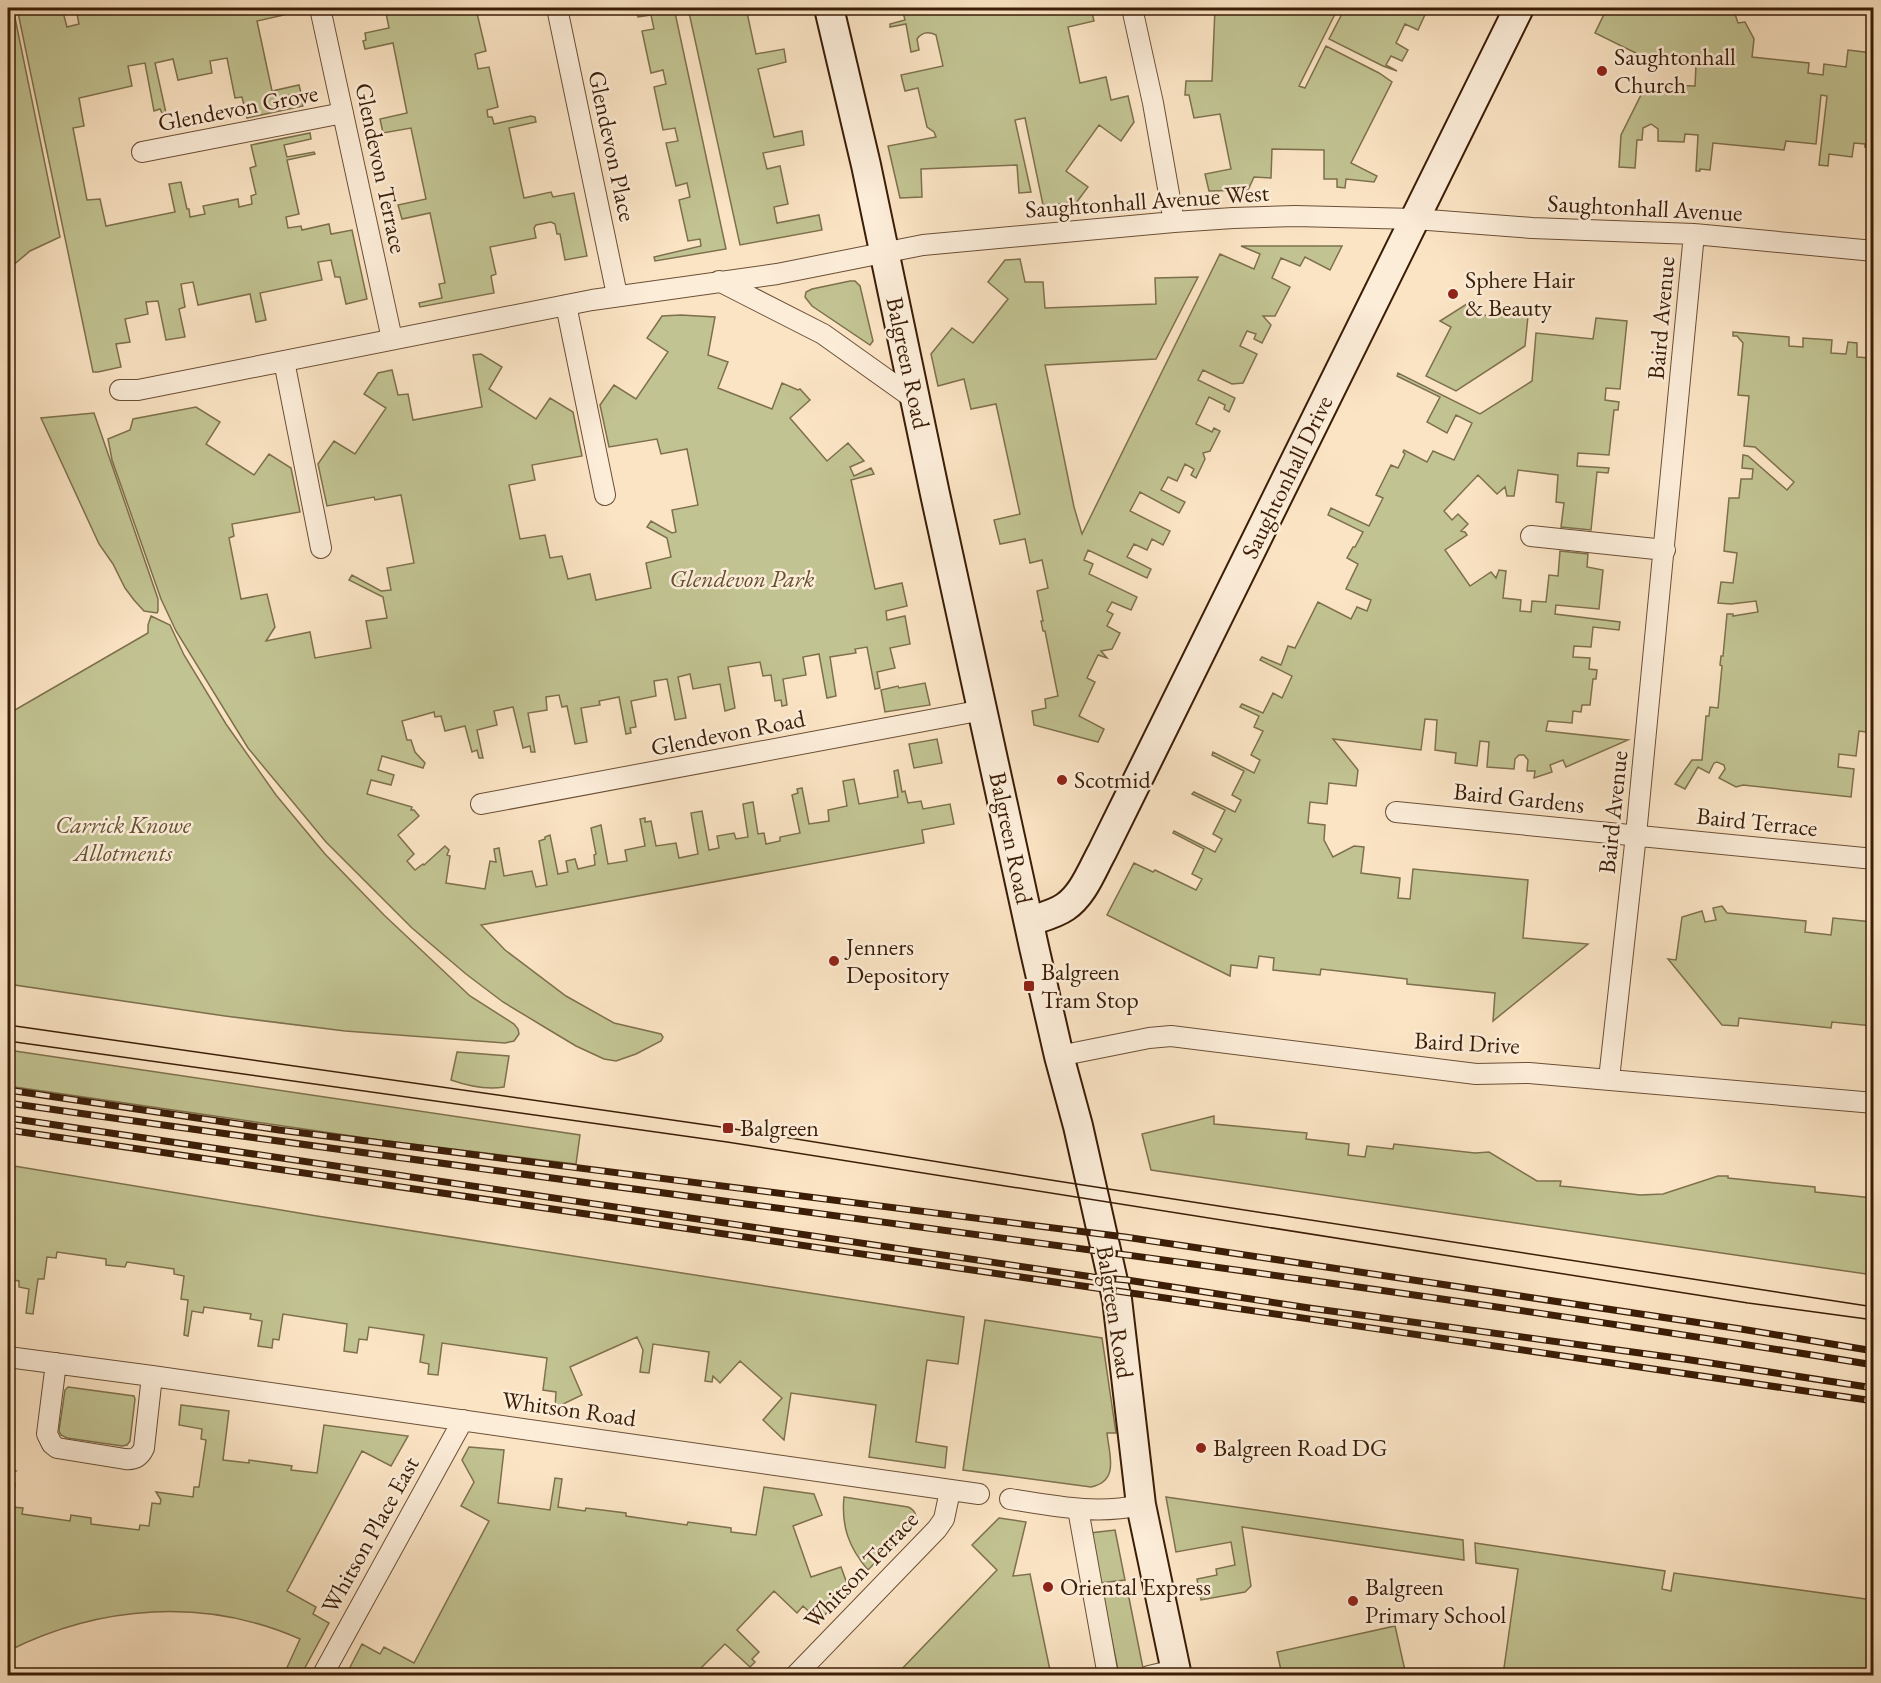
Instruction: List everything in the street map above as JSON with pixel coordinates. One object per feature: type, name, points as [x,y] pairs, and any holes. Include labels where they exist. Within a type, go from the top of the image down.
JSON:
[{"type":"street","name":"Glendevon Terrace","points":[[320,8],[392,339]]},
{"type":"street","name":"Glendevon Place","points":[[557,8],[617,295]]},
{"type":"street","name":"Balgreen Road","points":[[830,8],[1059,1056],[1078,1126],[1117,1299],[1141,1505],[1167,1674]]},
{"type":"street","points":[[1131,8],[1153,103],[1174,222]]},
{"type":"street","name":"Saughtonhall Drive","points":[[1030,921],[1064,909],[1072,902],[1079,894],[1102,852],[1519,8]]},
{"type":"street","name":"Glendevon Grove","points":[[142,152],[343,113]]},
{"type":"street","name":"Saughtonhall Avenue West","points":[[884,253],[901,248],[956,240],[1233,218],[1295,216],[1415,219]]},
{"type":"street","name":"Saughtonhall Avenue","points":[[1415,219],[1532,228],[1694,234],[1874,250]]},
{"type":"street","name":"Baird Avenue","points":[[1610,1079],[1665,550],[1694,234]]},
{"type":"street","points":[[120,390],[138,390],[617,295],[777,273],[884,253]]},
{"type":"street","points":[[719,281],[823,334],[917,401]]},
{"type":"street","points":[[566,305],[605,495]]},
{"type":"street","points":[[284,361],[321,548]]},
{"type":"street","points":[[1531,536],[1665,550]]},
{"type":"street","name":"Glendevon Road","points":[[481,804],[983,710]]},
{"type":"street","name":"Baird Gardens","points":[[1396,812],[1636,835]]},
{"type":"street","name":"Baird Terrace","points":[[1636,835],[1874,859]]},
{"type":"street","name":"Baird Drive","points":[[1059,1056],[1149,1038],[1172,1036],[1476,1074],[1528,1073],[1874,1103]]},
{"type":"street","name":"Whitson Road","points":[[8,1356],[979,1494]]},
{"type":"street","points":[[56,1363],[46,1434],[52,1444],[57,1448],[125,1459],[139,1457],[144,1448],[152,1376]]},
{"type":"street","name":"Whitson Place East","points":[[322,1676],[464,1420]]},
{"type":"street","name":"Whitson Terrace","points":[[795,1676],[937,1529],[944,1520],[950,1491]]},
{"type":"street","points":[[1010,1499],[1101,1511],[1121,1510],[1141,1505]]},
{"type":"street","points":[[1078,1509],[1108,1676]]},
{"type":"green space","points":[[8,8],[13,8],[60,237],[30,251],[11,267],[13,279],[8,283]]},
{"type":"green space","points":[[17,8],[59,8],[60,12],[63,12],[67,27],[79,24],[76,9],[85,8],[117,8],[118,12],[132,8],[283,8],[284,15],[257,21],[272,91],[299,85],[301,93],[283,96],[284,104],[302,101],[303,106],[247,118],[242,97],[235,98],[227,58],[210,61],[212,73],[178,80],[173,59],[155,63],[166,113],[162,113],[160,109],[154,111],[145,63],[128,66],[132,86],[79,98],[84,126],[73,128],[87,200],[100,199],[106,226],[175,212],[169,184],[181,182],[190,217],[205,214],[203,206],[238,199],[239,207],[252,204],[251,196],[256,194],[250,168],[256,166],[251,145],[310,133],[311,139],[284,145],[287,157],[314,152],[315,154],[287,160],[299,214],[286,217],[288,228],[301,226],[302,230],[329,224],[331,234],[352,230],[367,299],[346,304],[340,277],[335,277],[331,260],[318,262],[322,280],[260,293],[266,320],[256,322],[250,294],[198,305],[193,282],[181,284],[185,307],[179,309],[185,337],[166,340],[158,301],[146,302],[148,314],[125,319],[130,342],[116,344],[121,367],[93,372]]},
{"type":"green space","points":[[385,8],[462,8],[464,12],[476,9],[486,51],[475,54],[478,69],[489,67],[498,107],[487,110],[488,117],[492,117],[494,124],[535,117],[536,122],[509,128],[524,198],[551,192],[553,197],[574,193],[587,256],[565,260],[560,234],[557,234],[555,224],[551,222],[536,225],[534,228],[536,238],[490,247],[496,274],[491,276],[494,293],[420,307],[419,303],[442,298],[439,284],[445,283],[430,213],[402,219],[398,205],[426,199],[411,128],[383,133],[380,119],[407,113],[393,43],[365,49],[363,41],[366,40],[365,33],[389,28]]},
{"type":"green space","points":[[636,8],[674,8],[726,249],[655,261],[654,257],[701,246],[700,239],[688,241],[679,200],[690,197],[687,183],[676,186],[666,143],[678,141],[675,128],[663,130],[654,87],[666,84],[663,70],[651,73],[642,31],[654,29],[651,15],[638,17]]},
{"type":"green space","points":[[688,8],[746,8],[756,54],[784,49],[786,62],[758,69],[774,137],[802,131],[804,145],[763,153],[767,169],[780,166],[788,204],[774,207],[777,223],[819,215],[822,230],[740,245]]},
{"type":"green space","points":[[902,8],[1091,8],[1094,21],[1068,27],[1080,83],[1106,77],[1111,100],[1128,96],[1134,122],[1121,141],[1099,125],[1066,171],[1088,187],[1076,203],[1043,205],[1025,118],[1015,120],[1031,192],[1019,193],[1017,165],[921,169],[922,197],[900,198],[888,146],[936,137],[934,132],[927,127],[918,88],[905,91],[901,75],[943,66],[936,35],[928,33],[921,35],[917,39],[919,50],[911,52],[906,24],[890,27],[890,24],[905,20]]},
{"type":"green space","points":[[1215,8],[1338,8],[1299,86],[1305,88],[1326,46],[1392,82],[1351,163],[1377,176],[1374,182],[1346,179],[1345,188],[1337,187],[1337,179],[1324,179],[1324,150],[1272,149],[1271,178],[1254,177],[1248,190],[1209,191],[1205,174],[1231,169],[1220,114],[1194,118],[1189,95],[1185,95],[1186,81],[1212,81]]},
{"type":"green space","points":[[1345,8],[1428,8],[1418,30],[1405,24],[1396,43],[1408,50],[1402,61],[1391,56],[1386,65],[1397,71],[1329,39]]},
{"type":"green space","points":[[1607,8],[1680,8],[1679,10],[1683,12],[1685,8],[1733,8],[1738,23],[1745,22],[1754,39],[1752,57],[1809,63],[1808,73],[1823,75],[1824,64],[1846,67],[1848,50],[1873,53],[1873,148],[1865,147],[1865,144],[1854,143],[1852,157],[1829,154],[1828,166],[1819,165],[1827,96],[1821,95],[1816,144],[1786,141],[1784,150],[1713,143],[1710,170],[1696,171],[1698,135],[1685,134],[1684,142],[1658,141],[1658,129],[1651,124],[1643,128],[1642,140],[1637,140],[1635,168],[1619,167],[1621,135],[1645,87],[1695,86],[1696,65],[1658,64],[1595,33]]},
{"type":"green space","points":[[1241,246],[1342,246],[1330,270],[1305,257],[1300,266],[1281,258],[1272,278],[1290,287],[1275,316],[1263,316],[1271,325],[1262,343],[1254,339],[1256,334],[1247,331],[1240,346],[1257,354],[1243,383],[1232,384],[1203,370],[1198,380],[1235,398],[1229,412],[1224,409],[1225,405],[1209,397],[1196,424],[1212,432],[1214,428],[1220,431],[1210,451],[1203,453],[1205,459],[1196,478],[1191,475],[1194,469],[1185,464],[1177,481],[1168,477],[1161,490],[1185,502],[1179,513],[1140,492],[1130,511],[1170,531],[1163,545],[1152,539],[1147,550],[1134,544],[1127,557],[1151,569],[1147,578],[1088,550],[1084,560],[1093,564],[1089,574],[1137,597],[1131,610],[1112,602],[1107,611],[1113,614],[1107,626],[1120,633],[1112,649],[1101,651],[1107,658],[1098,655],[1087,678],[1095,682],[1079,716],[1104,729],[1098,742],[1034,725],[1032,711],[1046,708],[1045,699],[1058,696],[1041,621],[1043,621],[1037,591],[1048,588],[1042,560],[1030,563],[1025,539],[1000,544],[994,520],[1020,514],[996,404],[971,409],[964,379],[938,386],[931,354],[952,328],[973,343],[1008,299],[988,282],[1005,260],[1020,259],[1025,282],[1043,282],[1045,308],[1156,304],[1155,278],[1198,277],[1156,359],[1045,365],[1074,507],[1082,534],[1220,254],[1254,269],[1260,254]]},
{"type":"green space","points":[[855,281],[860,286],[873,341],[870,345],[812,306],[805,297],[806,292],[812,289]]},
{"type":"green space","points":[[1473,300],[1474,315],[1528,316],[1525,346],[1456,391],[1426,376],[1451,327],[1440,321]]},
{"type":"green space","name":"Glendevon Park","points":[[662,316],[715,317],[708,355],[728,362],[718,388],[772,409],[782,383],[800,389],[810,400],[790,418],[827,461],[848,443],[864,461],[850,467],[854,476],[871,468],[874,474],[851,480],[875,589],[902,583],[907,606],[886,611],[887,620],[905,616],[910,644],[890,648],[895,668],[877,672],[880,688],[875,689],[867,647],[855,649],[856,653],[830,657],[836,696],[827,698],[819,654],[803,657],[806,675],[783,679],[787,705],[782,706],[781,700],[775,701],[771,675],[763,676],[760,662],[728,667],[735,708],[725,711],[720,684],[693,689],[690,674],[678,677],[686,718],[675,720],[667,679],[654,681],[656,696],[631,701],[636,727],[630,728],[631,733],[626,734],[619,697],[599,701],[600,705],[581,708],[587,742],[575,744],[567,706],[562,707],[559,695],[546,697],[547,710],[528,713],[535,752],[531,752],[530,746],[523,748],[513,707],[494,711],[497,725],[477,730],[483,758],[479,758],[477,750],[472,752],[465,726],[445,731],[441,716],[435,717],[434,712],[402,721],[407,740],[411,740],[415,752],[425,763],[423,768],[382,756],[378,770],[394,775],[391,785],[371,780],[367,794],[412,807],[411,810],[419,816],[398,835],[414,854],[407,861],[415,870],[445,846],[449,850],[447,855],[450,856],[446,883],[485,889],[490,861],[496,862],[494,849],[499,848],[504,876],[532,871],[536,887],[547,885],[539,841],[550,835],[558,874],[568,872],[566,861],[575,859],[578,869],[595,865],[594,855],[596,854],[591,828],[601,825],[608,864],[627,861],[625,850],[645,846],[640,819],[645,818],[645,822],[651,821],[656,846],[676,843],[679,858],[698,854],[691,813],[702,811],[709,850],[719,848],[717,836],[734,833],[736,839],[748,837],[743,804],[753,802],[758,834],[764,833],[766,844],[780,841],[780,837],[800,833],[792,795],[798,793],[797,789],[802,788],[809,824],[829,821],[828,810],[847,806],[843,781],[854,779],[859,804],[898,797],[894,771],[898,770],[902,792],[905,791],[908,803],[921,801],[923,809],[950,804],[954,824],[922,830],[924,843],[481,925],[505,950],[566,996],[614,1023],[661,1034],[663,1037],[661,1041],[636,1054],[616,1061],[604,1059],[576,1046],[503,1002],[466,974],[412,928],[326,842],[248,748],[176,631],[161,599],[112,460],[108,439],[130,430],[133,419],[196,407],[220,422],[206,444],[254,475],[269,454],[291,468],[300,512],[232,524],[234,536],[229,538],[241,599],[267,594],[275,627],[266,641],[310,632],[315,658],[371,648],[366,621],[387,618],[383,597],[349,580],[352,575],[381,591],[391,590],[387,568],[414,563],[401,495],[375,500],[374,497],[327,506],[318,464],[334,441],[355,454],[386,408],[364,394],[378,373],[392,370],[398,395],[408,394],[413,420],[482,407],[473,355],[481,354],[502,367],[489,389],[536,419],[550,398],[573,412],[582,456],[532,465],[535,480],[509,485],[520,539],[545,535],[550,558],[562,556],[568,579],[590,574],[596,600],[651,588],[646,563],[671,557],[667,538],[647,527],[651,521],[672,533],[676,532],[672,510],[698,505],[687,449],[661,454],[657,439],[609,447],[600,405],[614,385],[636,399],[668,352],[647,338]]},
{"type":"green space","points":[[1596,318],[1627,321],[1620,389],[1606,388],[1605,400],[1619,402],[1618,410],[1614,410],[1609,455],[1578,453],[1577,466],[1609,468],[1608,473],[1597,472],[1591,530],[1561,527],[1564,503],[1556,502],[1558,475],[1518,470],[1514,496],[1507,496],[1505,487],[1497,494],[1478,475],[1444,511],[1452,520],[1458,514],[1468,524],[1461,531],[1467,535],[1445,550],[1470,586],[1491,572],[1496,578],[1499,570],[1506,571],[1503,598],[1521,600],[1520,611],[1531,612],[1532,601],[1546,602],[1549,575],[1558,576],[1560,551],[1588,554],[1587,567],[1603,570],[1599,609],[1556,605],[1555,614],[1620,622],[1619,630],[1593,627],[1591,647],[1574,646],[1573,657],[1590,658],[1589,669],[1597,670],[1596,679],[1593,679],[1590,705],[1582,705],[1581,712],[1573,711],[1572,723],[1548,721],[1546,731],[1628,740],[1566,767],[1563,760],[1550,765],[1552,772],[1534,778],[1535,771],[1527,771],[1528,760],[1524,755],[1519,755],[1515,759],[1514,769],[1487,767],[1489,742],[1480,741],[1477,766],[1455,763],[1456,753],[1435,750],[1437,720],[1425,719],[1421,750],[1333,739],[1358,770],[1356,786],[1329,783],[1327,804],[1310,802],[1308,823],[1325,825],[1324,840],[1333,857],[1354,846],[1364,847],[1361,873],[1400,878],[1398,898],[1410,899],[1413,869],[1528,880],[1523,938],[1588,944],[1493,1021],[1495,993],[1407,984],[1407,979],[1321,969],[1320,975],[1273,970],[1274,958],[1259,956],[1257,968],[1231,965],[1230,976],[1107,915],[1134,863],[1153,872],[1155,870],[1196,890],[1202,879],[1192,874],[1204,849],[1173,833],[1174,831],[1215,852],[1222,839],[1213,834],[1225,810],[1192,794],[1194,792],[1235,812],[1241,800],[1232,795],[1244,771],[1212,755],[1213,752],[1254,773],[1260,760],[1251,755],[1263,731],[1254,727],[1259,716],[1240,707],[1242,704],[1263,713],[1273,693],[1282,698],[1292,676],[1260,660],[1262,657],[1281,665],[1288,646],[1295,648],[1318,602],[1351,619],[1357,607],[1367,611],[1371,600],[1346,589],[1358,564],[1347,558],[1363,532],[1328,515],[1331,508],[1369,526],[1383,498],[1376,495],[1391,465],[1398,468],[1405,454],[1404,450],[1427,462],[1433,451],[1454,460],[1472,423],[1456,415],[1447,433],[1427,422],[1440,397],[1397,376],[1398,373],[1480,414],[1532,381],[1536,333],[1593,339]]},
{"type":"green space","points":[[1733,332],[1789,337],[1789,346],[1803,347],[1803,338],[1832,340],[1831,353],[1846,354],[1848,342],[1857,343],[1857,357],[1870,358],[1871,344],[1873,344],[1873,733],[1859,731],[1856,756],[1839,754],[1838,767],[1854,769],[1851,797],[1743,785],[1736,787],[1719,778],[1725,769],[1724,765],[1717,762],[1714,763],[1709,773],[1698,767],[1685,789],[1675,784],[1692,760],[1702,760],[1706,716],[1709,716],[1710,707],[1718,708],[1722,666],[1720,665],[1727,614],[1733,614],[1733,616],[1758,612],[1756,601],[1718,603],[1721,582],[1733,583],[1737,553],[1724,551],[1729,498],[1739,498],[1741,479],[1752,479],[1753,469],[1742,468],[1743,455],[1748,456],[1787,490],[1794,482],[1755,447],[1744,446],[1749,396],[1738,395],[1743,343],[1737,336],[1733,336]]},
{"type":"green space","points":[[94,413],[158,599],[157,613],[144,611],[125,588],[113,564],[99,544],[41,418]]},
{"type":"green space","name":"Carrick Knowe Allotments","points":[[151,616],[170,625],[184,655],[226,724],[276,795],[325,854],[384,915],[470,996],[514,1024],[519,1034],[514,1041],[505,1043],[345,1031],[8,984],[8,714],[148,633]]},
{"type":"green space","points":[[925,683],[930,705],[885,712],[881,690]]},
{"type":"green space","points":[[937,739],[942,763],[914,768],[909,744]]},
{"type":"green space","points":[[1722,906],[1727,913],[1806,921],[1805,932],[1831,935],[1833,918],[1873,922],[1873,1026],[1832,1022],[1831,1028],[1739,1018],[1738,1026],[1722,1025],[1668,959],[1676,960],[1682,917],[1702,911],[1705,922],[1716,920],[1713,908]]},
{"type":"green space","points":[[8,1050],[580,1135],[576,1164],[380,1140],[8,1086]]},
{"type":"green space","points":[[457,1052],[509,1056],[504,1087],[477,1087],[451,1080]]},
{"type":"green space","points":[[1214,1116],[1214,1124],[1307,1133],[1306,1139],[1349,1144],[1348,1155],[1365,1157],[1367,1146],[1393,1149],[1394,1144],[1475,1153],[1489,1152],[1537,1181],[1561,1181],[1560,1186],[1640,1195],[1663,1194],[1718,1176],[1728,1176],[1728,1178],[1815,1187],[1815,1192],[1873,1198],[1873,1275],[1151,1170],[1142,1134]]},
{"type":"green space","points":[[8,1165],[317,1216],[964,1317],[958,1364],[927,1360],[916,1442],[947,1447],[945,1468],[869,1457],[876,1405],[791,1393],[784,1440],[763,1420],[782,1398],[740,1361],[720,1383],[713,1376],[712,1382],[705,1381],[709,1352],[653,1344],[649,1373],[640,1372],[643,1350],[637,1337],[570,1367],[582,1395],[555,1408],[556,1392],[543,1390],[547,1358],[442,1343],[438,1375],[428,1374],[429,1364],[420,1362],[424,1335],[369,1327],[367,1340],[359,1339],[357,1353],[344,1351],[347,1324],[283,1314],[279,1340],[273,1339],[272,1348],[258,1346],[262,1321],[250,1319],[251,1314],[204,1307],[203,1313],[192,1311],[188,1336],[184,1335],[188,1300],[181,1299],[184,1276],[174,1274],[174,1269],[127,1262],[125,1267],[106,1265],[106,1259],[57,1252],[56,1258],[47,1257],[44,1279],[38,1279],[33,1314],[26,1313],[29,1289],[19,1287],[19,1281],[8,1279]]},
{"type":"green space","points":[[985,1320],[1102,1338],[1116,1433],[1107,1433],[1111,1466],[1106,1479],[1100,1484],[1091,1487],[963,1470]]},
{"type":"green space","points":[[68,1387],[134,1396],[130,1441],[127,1445],[67,1438],[61,1435],[59,1431],[65,1390]]},
{"type":"green space","points":[[181,1405],[229,1411],[223,1460],[249,1463],[249,1460],[292,1466],[291,1470],[317,1473],[324,1425],[408,1436],[391,1466],[362,1451],[287,1591],[316,1607],[313,1614],[329,1623],[301,1675],[285,1672],[300,1639],[264,1626],[227,1617],[190,1612],[153,1612],[116,1616],[79,1624],[8,1651],[8,1482],[15,1484],[12,1507],[23,1508],[22,1514],[70,1521],[71,1515],[91,1518],[91,1524],[139,1530],[140,1525],[149,1526],[152,1503],[160,1504],[161,1500],[156,1492],[193,1497],[194,1487],[199,1487],[206,1440],[201,1439],[202,1429],[179,1425]]},
{"type":"green space","points":[[469,1447],[504,1450],[498,1503],[550,1510],[555,1478],[562,1479],[558,1507],[626,1513],[626,1516],[687,1525],[688,1522],[731,1528],[731,1532],[756,1535],[764,1487],[814,1494],[822,1515],[793,1526],[811,1577],[841,1567],[849,1589],[819,1621],[803,1606],[797,1613],[774,1591],[737,1630],[759,1652],[752,1659],[755,1662],[750,1667],[725,1644],[694,1675],[346,1675],[362,1644],[380,1654],[384,1647],[414,1663],[489,1521],[461,1506],[474,1482],[462,1460]]},
{"type":"green space","points":[[8,1470],[16,1471],[8,1478]]},
{"type":"green space","points":[[844,1497],[908,1507],[915,1513],[914,1523],[868,1570],[851,1545],[845,1527]]},
{"type":"green space","points":[[1166,1497],[1463,1540],[1464,1560],[1242,1527],[1251,1586],[1245,1592],[1201,1600],[1197,1579],[1217,1575],[1216,1569],[1235,1565],[1231,1542],[1176,1552]]},
{"type":"green space","points":[[999,1518],[1026,1522],[1013,1576],[1030,1574],[1051,1675],[896,1675],[997,1570],[972,1545]]},
{"type":"green space","points":[[1115,1530],[1125,1580],[1100,1583],[1090,1533]]},
{"type":"green space","points":[[1475,1543],[1665,1571],[1662,1589],[1671,1591],[1674,1573],[1873,1600],[1873,1675],[1503,1675],[1518,1569],[1476,1563]]},
{"type":"green space","points":[[1127,1588],[1144,1673],[1119,1675],[1102,1592]]},
{"type":"green space","points":[[1395,1626],[1406,1675],[1282,1675],[1277,1652]]},
{"type":"tram line","points":[[8,1025],[728,1128],[1874,1307]]},
{"type":"tram line","points":[[8,1041],[727,1142],[1748,1303],[1874,1320]]},
{"type":"railway","points":[[8,1090],[279,1130],[1125,1237],[1874,1351]]},
{"type":"railway","points":[[8,1103],[1174,1261],[1641,1328],[1874,1365]]},
{"type":"railway","points":[[8,1118],[1093,1277],[1684,1359],[1874,1388]]},
{"type":"railway","points":[[8,1130],[1874,1401]]},
{"type":"place","name":"Saughtonhall Church","points":[[1602,71]]},
{"type":"place","name":"Sphere Hair & Beauty","points":[[1453,294]]},
{"type":"place","name":"Scotmid","points":[[1062,780]]},
{"type":"place","name":"Jenners Depository","points":[[834,961]]},
{"type":"place","name":"Balgreen Tram Stop","points":[[1029,986]]},
{"type":"place","name":"Balgreen","points":[[728,1128]]},
{"type":"place","name":"Balgreen Road DG","points":[[1201,1448]]},
{"type":"place","name":"Oriental Express","points":[[1048,1587]]},
{"type":"place","name":"Balgreen Primary School","points":[[1353,1601]]}]
